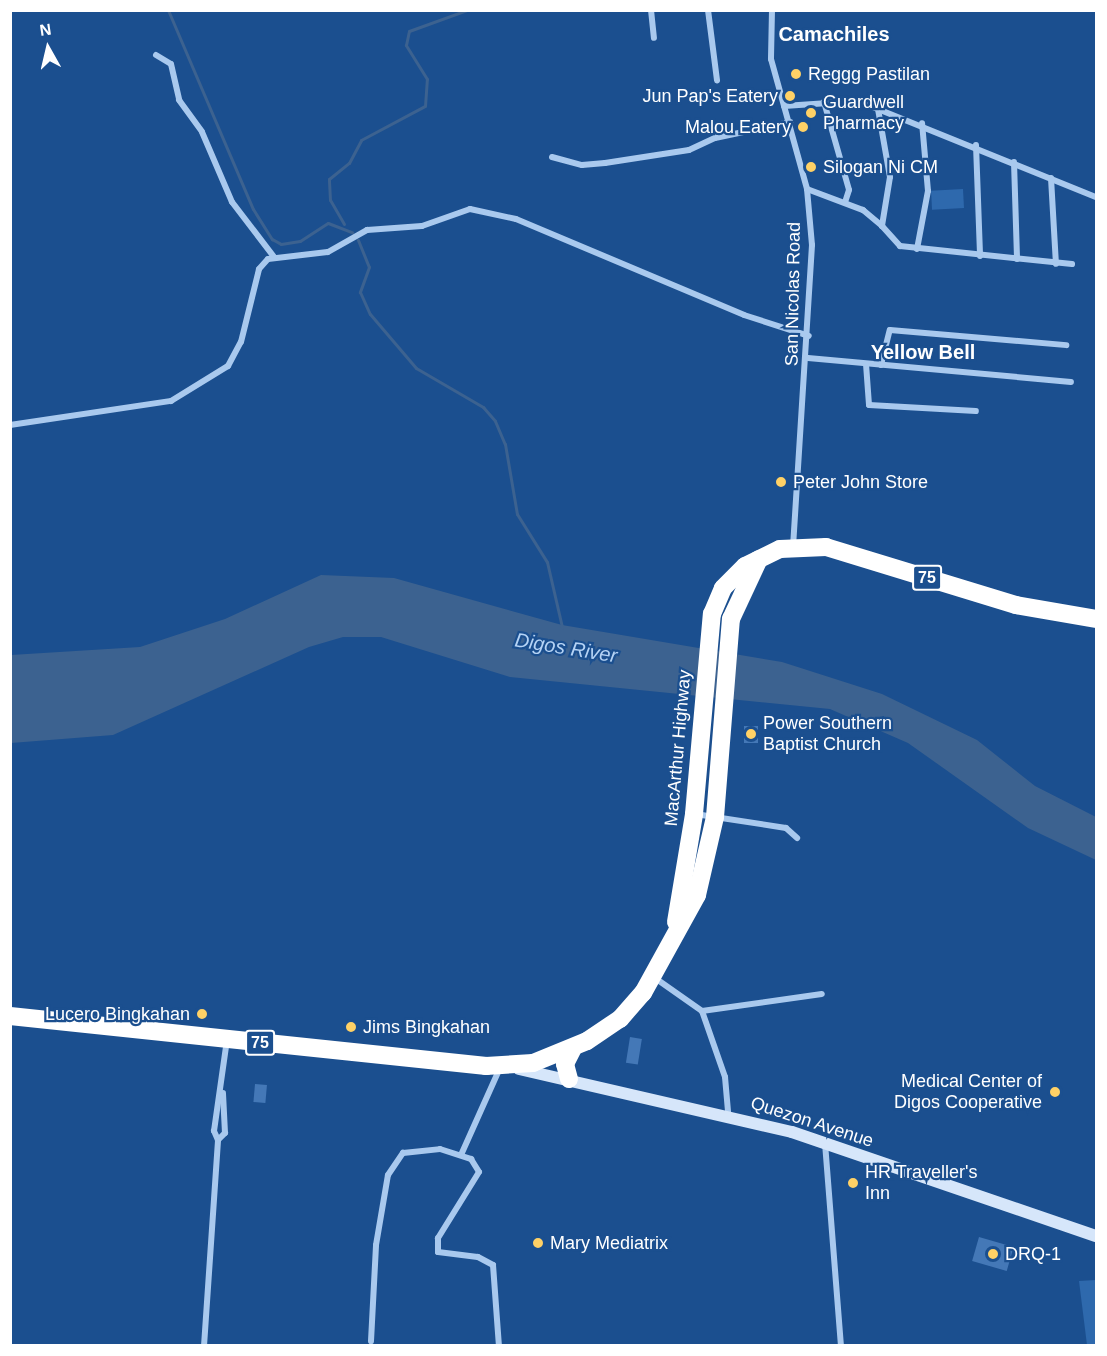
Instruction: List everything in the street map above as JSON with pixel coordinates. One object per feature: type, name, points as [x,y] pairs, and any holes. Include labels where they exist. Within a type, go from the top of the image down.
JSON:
[{"type":"highway","name":"MacArthur Highway","points":[[664,958],[684,892],[694,814],[707,645],[723,588],[759,559],[794,546],[844,552],[1016,605],[1096,619]]},
{"type":"highway","name":"MacArthur Highway","points":[[505,1067],[572,1050],[620,1019],[654,977],[697,895],[715,817],[727,646],[738,595],[759,559]]},
{"type":"highway","name":"75","points":[[10,1016],[505,1067]]},
{"type":"highway","points":[[569,1079],[565,1064],[572,1050]]},
{"type":"main road","name":"Quezon Avenue","points":[[505,1067],[729,1114],[825,1143],[1096,1236]]},
{"type":"street","points":[[651,10],[654,38]]},
{"type":"street","points":[[708,10],[717,80]]},
{"type":"street","name":"San Nicolas Road","points":[[772,10],[771,59],[807,189],[808,358],[794,546]]},
{"type":"street","points":[[156,55],[171,64],[179,100],[202,132],[232,202],[274,257]]},
{"type":"street","points":[[784,106],[851,100],[921,123],[1096,197]]},
{"type":"street","points":[[824,102],[849,190],[845,202]]},
{"type":"street","points":[[878,109],[890,177],[882,226]]},
{"type":"street","points":[[552,157],[582,165],[604,163],[689,150],[715,138],[790,122]]},
{"type":"street","points":[[917,249],[928,191],[921,123]]},
{"type":"street","points":[[976,145],[980,256]]},
{"type":"street","points":[[1014,162],[1017,259]]},
{"type":"street","points":[[1051,178],[1056,264]]},
{"type":"street","points":[[807,189],[845,202],[882,226],[900,246],[1072,264]]},
{"type":"street","points":[[10,425],[152,406],[206,381],[236,354],[259,269],[274,257],[328,252],[368,230],[422,226],[450,214],[483,209],[808,336]]},
{"type":"street","points":[[881,365],[890,330],[1066,345]]},
{"type":"street","points":[[808,358],[1071,382]]},
{"type":"street","points":[[866,364],[869,405],[976,411]]},
{"type":"street","points":[[694,814],[786,828],[797,838]]},
{"type":"street","points":[[654,977],[702,1011],[725,1077],[729,1114]]},
{"type":"street","points":[[702,1011],[822,994]]},
{"type":"street","points":[[218,1140],[225,1133],[223,1093],[227,1040]]},
{"type":"street","points":[[461,1155],[505,1067]]},
{"type":"street","points":[[204,1346],[218,1140],[214,1131],[223,1093]]},
{"type":"street","points":[[825,1143],[841,1346]]},
{"type":"street","points":[[371,1341],[376,1245],[394,1161],[415,1149],[461,1155],[476,1164],[478,1172],[438,1238],[438,1252],[478,1257],[493,1265],[499,1346]]},
{"type":"shaded area","points":[[963,189],[964,208],[932,210],[931,191]]},
{"type":"shaded area","points":[[1096,1280],[1096,1345],[1087,1345],[1079,1281]]},
{"type":"water","name":"Digos River","points":[[321,575],[394,578],[562,625],[782,662],[882,694],[977,740],[1035,786],[1096,817],[1096,860],[1028,828],[908,743],[830,709],[510,677],[381,637],[343,637],[309,647],[113,735],[11,743],[11,655],[140,647],[225,619]]},
{"type":"building","name":"Power Southern Baptist Church","points":[[744,726],[758,726],[758,743],[744,743]]},
{"type":"building","points":[[630,1037],[642,1039],[638,1065],[626,1063]]},
{"type":"building","points":[[255,1084],[267,1085],[265,1103],[253,1102]]},
{"type":"building","name":"DRQ-1","points":[[979,1237],[1014,1247],[1007,1271],[972,1261]]},
{"type":"waterway","points":[[168,10],[253,209],[272,239],[281,244],[300,241],[328,223],[352,232]]},
{"type":"waterway","points":[[344,224],[330,200],[329,179],[349,163],[361,140],[425,106],[427,79],[406,45],[409,31],[467,10]]},
{"type":"waterway","name":"Digos River","points":[[358,240],[369,267],[360,292],[370,314],[416,368],[483,407],[495,421],[505,444],[517,514],[547,562],[562,627]]},
{"type":"place","name":"Reggg Pastilan","points":[[796,74]]},
{"type":"place","name":"Jun Pap's Eatery","points":[[790,96]]},
{"type":"place","name":"Guardwell Pharmacy","points":[[811,113]]},
{"type":"place","name":"Malou Eatery","points":[[803,127]]},
{"type":"place","name":"Silogan Ni CM","points":[[811,167]]},
{"type":"place","name":"Peter John Store","points":[[781,482]]},
{"type":"place","name":"Power Southern Baptist Church","points":[[751,734]]},
{"type":"place","name":"Lucero Bingkahan","points":[[202,1014]]},
{"type":"place","name":"Jims Bingkahan","points":[[351,1027]]},
{"type":"place","name":"Medical Center of Digos Cooperative","points":[[1055,1092]]},
{"type":"place","name":"HR Traveller's Inn","points":[[853,1183]]},
{"type":"place","name":"Mary Mediatrix","points":[[538,1243]]},
{"type":"place","name":"DRQ-1","points":[[993,1254]]},
{"type":"district","name":"Camachiles","points":[[834,34]]},
{"type":"district","name":"Yellow Bell","points":[[923,352]]}]
